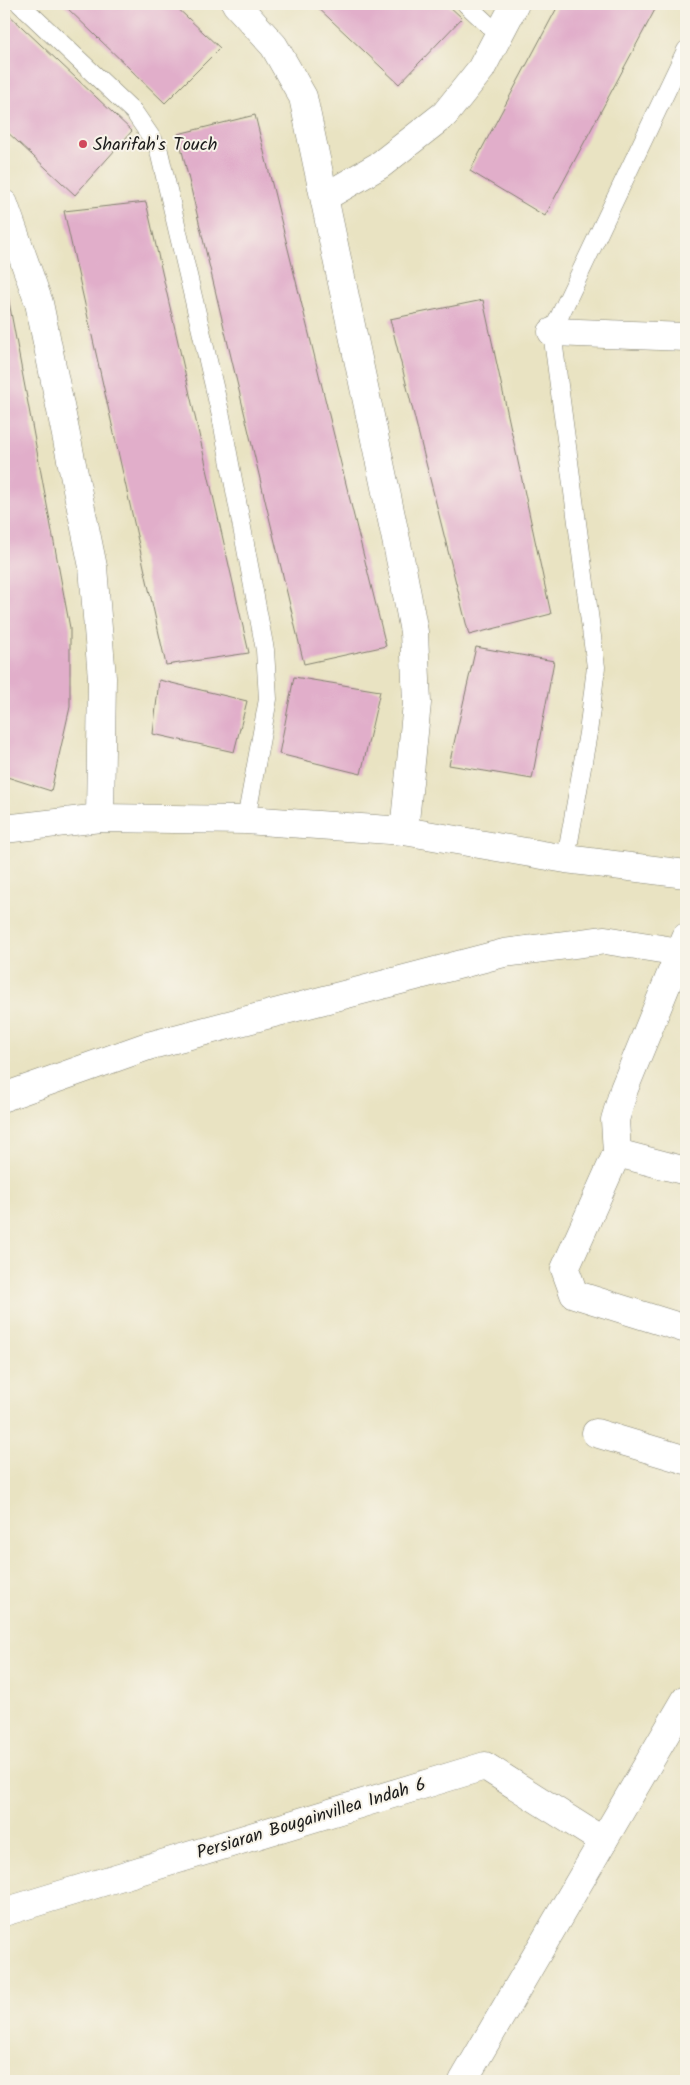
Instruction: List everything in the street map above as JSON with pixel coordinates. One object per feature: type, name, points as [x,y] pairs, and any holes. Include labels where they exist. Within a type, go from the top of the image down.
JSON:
[{"type":"street","points":[[236,4],[274,46],[303,97],[402,568],[414,632],[417,703],[404,831]]},
{"type":"street","points":[[325,197],[380,165],[445,114],[481,69],[515,4]]},
{"type":"street","points":[[4,204],[39,303],[94,567],[102,678],[100,818]]},
{"type":"street","points":[[552,332],[686,337]]},
{"type":"street","points":[[4,829],[100,818],[246,820],[404,831],[566,859],[686,874]]},
{"type":"street","points":[[4,1097],[148,1046],[504,953],[605,940],[685,947],[624,1089],[615,1120],[617,1153],[565,1269],[574,1294],[686,1329]]},
{"type":"street","points":[[617,1153],[686,1171]]},
{"type":"street","points":[[596,1433],[686,1460]]},
{"type":"street","points":[[463,2081],[686,1699]]},
{"type":"street","name":"Persiaran Bougainvillea Indah 6","points":[[4,1912],[485,1766],[603,1841]]},
{"type":"lane","points":[[20,4],[134,112],[158,147],[221,416],[265,650],[268,699],[246,820]]},
{"type":"lane","points":[[466,4],[499,35]]},
{"type":"lane","points":[[566,859],[588,733],[596,667],[552,332],[686,50]]},
{"type":"building","points":[[63,4],[173,4],[220,48],[165,103]]},
{"type":"building","points":[[314,4],[447,4],[462,18],[399,84]]},
{"type":"building","points":[[559,4],[658,4],[545,216],[470,171]]},
{"type":"building","points":[[4,10],[132,131],[75,195],[4,129]]},
{"type":"building","points":[[255,115],[386,646],[304,664],[178,134]]},
{"type":"building","points":[[146,202],[249,653],[166,665],[64,211]]},
{"type":"building","points":[[4,275],[70,628],[70,707],[51,791],[4,776]]},
{"type":"building","points":[[483,300],[551,614],[469,635],[390,319]]},
{"type":"building","points":[[476,647],[554,661],[532,779],[449,765]]},
{"type":"building","points":[[294,677],[380,691],[361,774],[279,754]]},
{"type":"building","points":[[159,680],[247,701],[234,752],[153,734]]},
{"type":"place","name":"Sharifah's Touch","points":[[83,144]]}]
